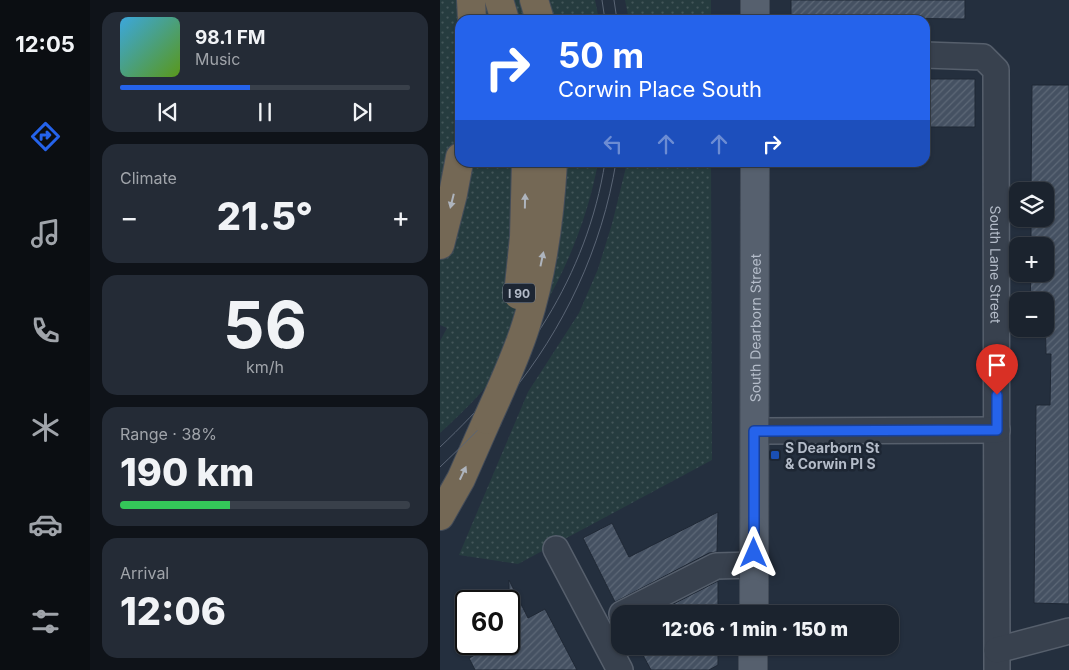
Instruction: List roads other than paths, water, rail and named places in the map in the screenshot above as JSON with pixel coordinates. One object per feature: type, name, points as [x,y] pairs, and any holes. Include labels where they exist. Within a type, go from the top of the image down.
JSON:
[{"type":"highway","points":[[499,0],[504,15]]},
{"type":"highway","points":[[534,0],[538,15]]},
{"type":"highway","points":[[440,245],[454,194],[458,167]]},
{"type":"highway","name":"I 90","points":[[440,516],[488,420],[508,344],[522,273],[526,167]]},
{"type":"highway","points":[[488,420],[516,356],[536,290],[550,211],[553,167]]},
{"type":"main road","points":[[755,0],[755,15]]},
{"type":"main road","name":"South Dearborn Street","points":[[754,605],[755,167]]},
{"type":"main road","points":[[753,655],[753,670]]},
{"type":"street","name":"South Lane Street","points":[[930,55],[982,57],[991,62],[996,70],[997,660]]},
{"type":"street","points":[[754,431],[997,430]]},
{"type":"street","points":[[556,549],[620,670]]},
{"type":"street","points":[[639,605],[716,566],[754,565]]},
{"type":"street","points":[[597,627],[611,619]]},
{"type":"street","points":[[997,660],[1069,631]]},
{"type":"tram line","points":[[602,0],[604,15]]},
{"type":"tram line","points":[[614,0],[616,15]]},
{"type":"tram line","points":[[440,447],[498,386],[524,353],[547,318],[567,282],[583,244],[596,204],[604,167]]},
{"type":"tram line","points":[[440,467],[509,396],[547,343],[578,286],[590,256],[610,194],[615,167]]},
{"type":"place","name":"S Dearborn St & Corwin Pl S","points":[[775,455]]}]
